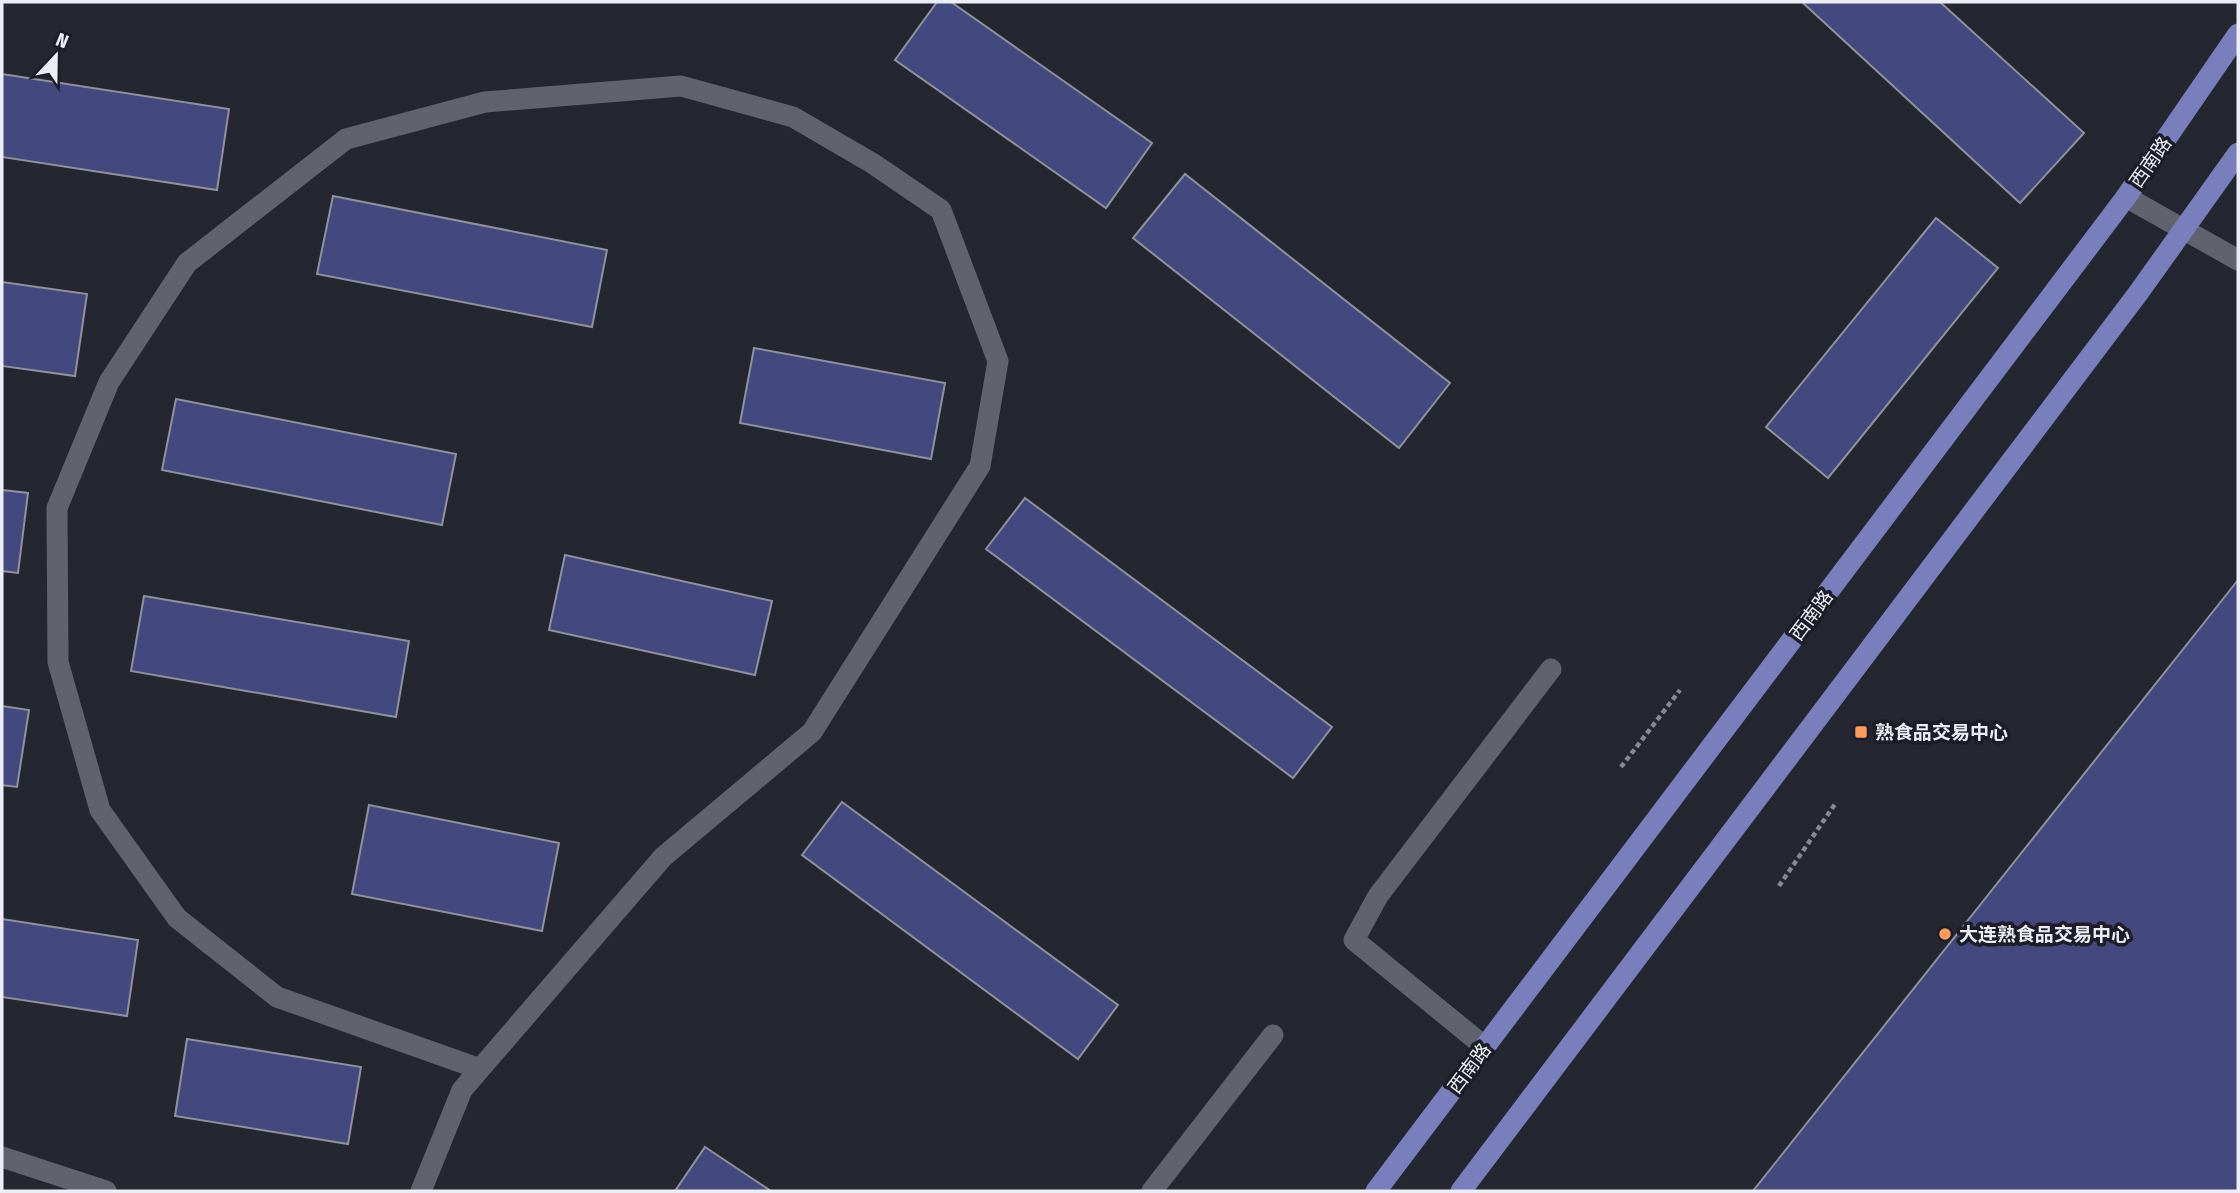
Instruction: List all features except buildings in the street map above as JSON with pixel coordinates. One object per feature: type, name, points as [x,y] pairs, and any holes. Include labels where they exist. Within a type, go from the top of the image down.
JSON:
[{"type":"main road","name":"西南路","points":[[1376,1191],[2126,197],[2238,34]]},
{"type":"main road","points":[[1461,1191],[2185,230],[2238,153]]},
{"type":"street","points":[[421,1191],[462,1090],[663,857],[812,732],[980,466],[998,361],[941,210],[872,163],[793,117],[681,86],[485,102],[346,139],[187,263],[109,382],[57,508],[58,662],[100,810],[177,918],[277,997],[480,1069]]},
{"type":"street","points":[[2126,197],[2238,260]]},
{"type":"street","points":[[1485,1047],[1354,940],[1378,897],[1550,669]]},
{"type":"street","points":[[1152,1191],[1273,1035]]},
{"type":"street","points":[[2,1157],[106,1191]]},
{"type":"path","points":[[1621,767],[1680,690]]},
{"type":"path","points":[[1779,886],[1835,804]]},
{"type":"place","name":"熟食品交易中心","points":[[1861,732]]},
{"type":"place","name":"大连熟食品交易中心","points":[[1945,934]]}]
